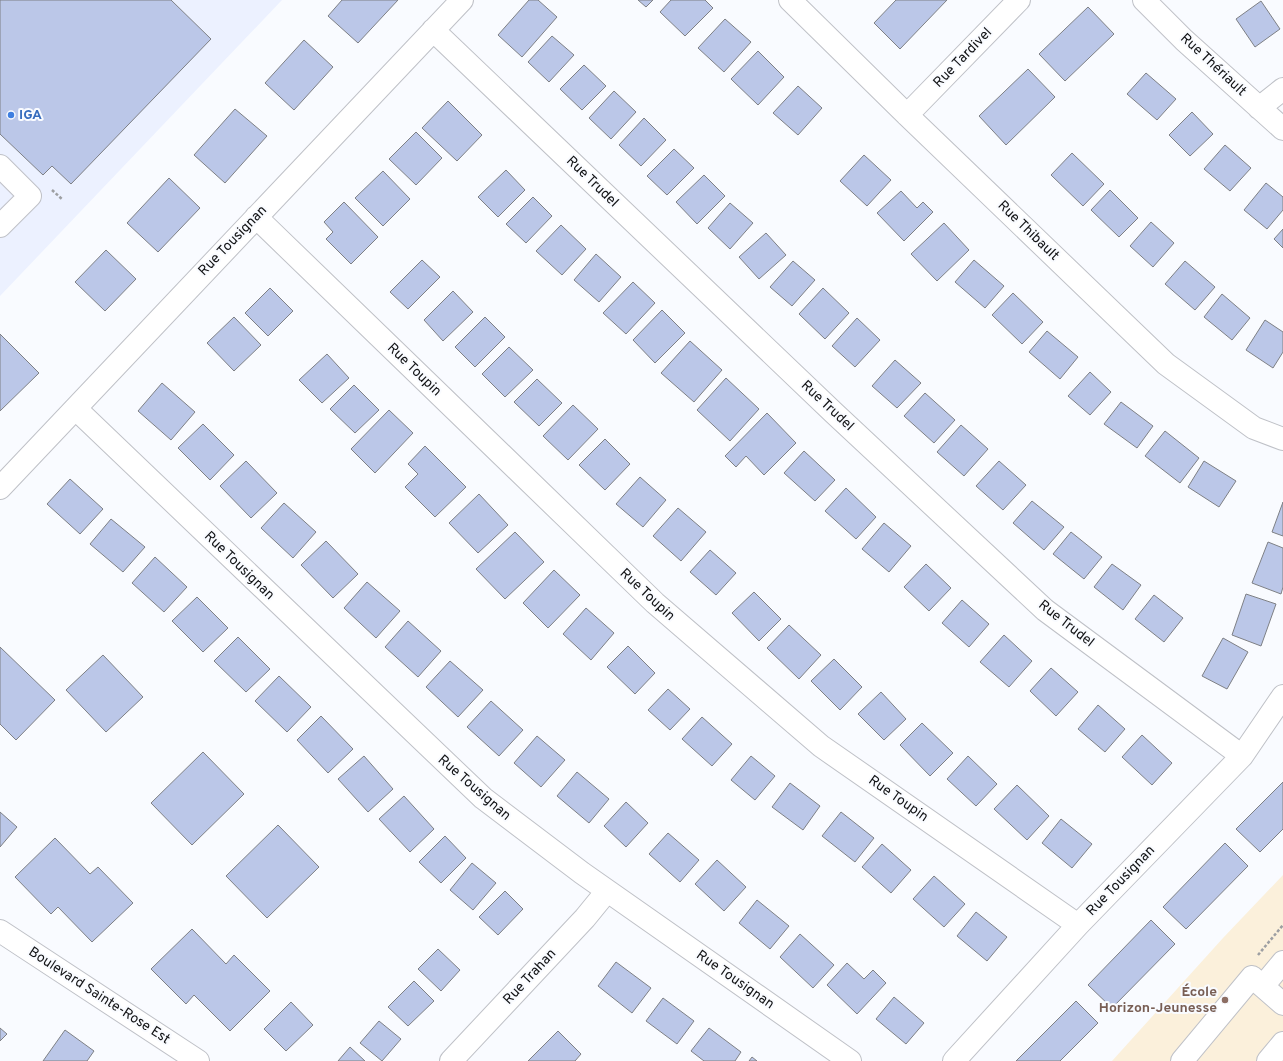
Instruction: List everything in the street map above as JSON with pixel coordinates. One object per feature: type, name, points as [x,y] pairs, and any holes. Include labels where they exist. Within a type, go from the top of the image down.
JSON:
[{"type":"street","name":"Rue Tousignan","points":[[462,0],[76,409],[482,798],[607,891],[850,1061]]},
{"type":"street","name":"Rue Thibault","points":[[790,0],[907,115],[1166,364],[1254,428],[1283,440]]},
{"type":"street","name":"Rue Tardivel","points":[[907,115],[1019,0]]},
{"type":"street","name":"Rue Thériault","points":[[1144,0],[1184,40],[1283,129]]},
{"type":"street","name":"Rue Trudel","points":[[433,30],[834,413],[1045,610],[1242,756]]},
{"type":"street","points":[[1259,108],[1283,89]]},
{"type":"street","points":[[0,166],[30,196],[0,226]]},
{"type":"street","name":"Rue Toupin","points":[[256,217],[655,604],[821,746],[1078,925]]},
{"type":"street","points":[[0,488],[76,409]]},
{"type":"street","name":"Rue Tousignan","points":[[954,1061],[1078,925],[1242,756],[1283,696]]},
{"type":"street","name":"Rue Trahan","points":[[451,1061],[586,918],[607,891]]},
{"type":"street","name":"Boulevard Sainte-Rose Est","points":[[0,931],[198,1061]]},
{"type":"street","points":[[1263,986],[1283,962]]},
{"type":"street","points":[[1182,1061],[1252,977],[1282,1002]]},
{"type":"street","points":[[1268,1061],[1283,1043]]},
{"type":"path","points":[[1258,953],[1283,925]]},
{"type":"shaded area","points":[[0,0],[282,0],[0,296]]},
{"type":"shaded area","name":"École Horizon-Jeunesse","points":[[1283,875],[1283,1061],[1112,1061],[1223,938]]},
{"type":"building","points":[[0,0],[171,0],[211,39],[71,184],[52,166],[43,175],[0,134]]},
{"type":"building","points":[[342,0],[398,0],[358,43],[328,16]]},
{"type":"building","points":[[529,0],[538,0],[557,17],[522,57],[498,35]]},
{"type":"building","points":[[638,0],[653,0],[646,7]]},
{"type":"building","points":[[671,0],[705,0],[713,8],[685,36],[660,12]]},
{"type":"building","points":[[896,0],[947,0],[900,49],[874,23]]},
{"type":"building","points":[[1261,1],[1280,29],[1255,47],[1236,19]]},
{"type":"building","points":[[1088,7],[1114,34],[1065,81],[1039,54]]},
{"type":"building","points":[[725,19],[751,42],[724,72],[698,48]]},
{"type":"building","points":[[552,36],[574,55],[549,82],[528,62]]},
{"type":"building","points":[[304,40],[333,67],[294,110],[265,83]]},
{"type":"building","points":[[758,51],[784,77],[758,105],[731,79]]},
{"type":"building","points":[[584,65],[606,86],[582,110],[560,89]]},
{"type":"building","points":[[1028,69],[1055,97],[1006,145],[979,116]]},
{"type":"building","points":[[1146,73],[1176,99],[1157,120],[1127,94]]},
{"type":"building","points":[[798,86],[822,108],[798,135],[773,113]]},
{"type":"building","points":[[614,91],[636,112],[611,139],[589,118]]},
{"type":"building","points":[[448,101],[482,135],[457,161],[422,128]]},
{"type":"building","points":[[235,109],[267,136],[225,183],[194,155]]},
{"type":"building","points":[[1192,112],[1213,134],[1190,156],[1169,135]]},
{"type":"building","points":[[644,118],[666,140],[641,166],[619,145]]},
{"type":"building","points":[[416,132],[442,158],[416,185],[389,159]]},
{"type":"building","points":[[1225,145],[1251,168],[1230,191],[1204,169]]},
{"type":"building","points":[[674,149],[694,168],[667,195],[647,176]]},
{"type":"building","points":[[1072,153],[1104,184],[1083,206],[1051,175]]},
{"type":"building","points":[[864,155],[891,180],[867,206],[840,181]]},
{"type":"building","points":[[506,170],[525,190],[498,217],[478,197]]},
{"type":"building","points":[[383,171],[410,199],[383,226],[355,198]]},
{"type":"building","points":[[704,175],[725,196],[697,224],[676,202]]},
{"type":"building","points":[[169,178],[200,208],[158,252],[127,223]]},
{"type":"building","points":[[1266,183],[1283,197],[1283,210],[1267,229],[1244,210]]},
{"type":"building","points":[[1110,190],[1138,218],[1119,237],[1091,210]]},
{"type":"building","points":[[901,191],[917,208],[923,202],[933,212],[904,241],[877,213]]},
{"type":"building","points":[[533,197],[552,216],[526,243],[506,224]]},
{"type":"building","points":[[344,202],[378,237],[351,264],[326,239],[333,232],[324,222]]},
{"type":"building","points":[[730,203],[753,223],[730,249],[708,228]]},
{"type":"building","points":[[1151,222],[1174,243],[1153,267],[1130,246]]},
{"type":"building","points":[[944,223],[969,250],[937,281],[911,254]]},
{"type":"building","points":[[561,225],[586,249],[562,275],[536,251]]},
{"type":"building","points":[[1283,229],[1283,248],[1274,239]]},
{"type":"building","points":[[766,233],[786,255],[759,279],[739,257]]},
{"type":"building","points":[[106,250],[136,279],[105,311],[75,282]]},
{"type":"building","points":[[596,254],[621,277],[599,302],[574,280]]},
{"type":"building","points":[[422,260],[440,277],[408,309],[390,292]]},
{"type":"building","points":[[974,260],[1004,286],[985,308],[955,282]]},
{"type":"building","points":[[793,261],[815,280],[792,306],[770,287]]},
{"type":"building","points":[[1185,261],[1215,287],[1195,310],[1165,284]]},
{"type":"building","points":[[633,282],[655,303],[626,334],[603,313]]},
{"type":"building","points":[[270,288],[293,311],[268,336],[245,313]]},
{"type":"building","points":[[823,288],[849,313],[825,339],[799,314]]},
{"type":"building","points":[[453,291],[473,312],[443,341],[424,320]]},
{"type":"building","points":[[1013,293],[1043,322],[1022,344],[992,315]]},
{"type":"building","points":[[1222,294],[1250,318],[1232,340],[1204,317]]},
{"type":"building","points":[[662,310],[685,333],[655,363],[633,340]]},
{"type":"building","points":[[234,317],[261,345],[234,371],[207,343]]},
{"type":"building","points":[[485,317],[505,337],[475,367],[455,347]]},
{"type":"building","points":[[857,318],[880,340],[855,367],[832,346]]},
{"type":"building","points":[[1265,320],[1283,332],[1283,352],[1273,368],[1246,350]]},
{"type":"building","points":[[1047,331],[1078,357],[1060,379],[1029,352]]},
{"type":"building","points":[[0,334],[39,373],[0,411]]},
{"type":"building","points":[[690,341],[722,370],[694,402],[661,373]]},
{"type":"building","points":[[509,347],[533,370],[505,397],[482,374]]},
{"type":"building","points":[[327,354],[349,378],[322,403],[299,380]]},
{"type":"building","points":[[895,360],[921,383],[897,408],[872,386]]},
{"type":"building","points":[[1090,372],[1111,392],[1090,415],[1068,396]]},
{"type":"building","points":[[726,378],[759,409],[730,441],[697,410]]},
{"type":"building","points":[[537,379],[562,403],[539,426],[514,402]]},
{"type":"building","points":[[162,383],[195,412],[171,440],[138,411]]},
{"type":"building","points":[[354,385],[379,410],[355,433],[330,409]]},
{"type":"building","points":[[925,393],[955,420],[934,443],[904,416]]},
{"type":"building","points":[[1121,402],[1153,426],[1137,448],[1104,424]]},
{"type":"building","points":[[573,405],[598,429],[568,460],[543,436]]},
{"type":"building","points":[[389,410],[413,433],[375,473],[351,449]]},
{"type":"building","points":[[767,413],[796,443],[764,475],[746,456],[736,467],[725,456]]},
{"type":"building","points":[[203,424],[234,455],[210,480],[178,448]]},
{"type":"building","points":[[961,425],[988,449],[964,476],[937,452]]},
{"type":"building","points":[[1165,431],[1199,458],[1180,483],[1145,456]]},
{"type":"building","points":[[605,439],[630,464],[605,490],[579,465]]},
{"type":"building","points":[[425,446],[466,487],[435,517],[405,487],[418,474],[408,464]]},
{"type":"building","points":[[804,451],[835,480],[815,501],[784,473]]},
{"type":"building","points":[[246,461],[277,493],[251,518],[220,486]]},
{"type":"building","points":[[999,461],[1026,485],[1003,510],[976,486]]},
{"type":"building","points":[[1204,461],[1236,481],[1219,507],[1188,487]]},
{"type":"building","points":[[640,477],[666,500],[643,527],[616,504]]},
{"type":"building","points":[[70,479],[103,509],[80,534],[47,504]]},
{"type":"building","points":[[846,488],[876,517],[856,539],[825,511]]},
{"type":"building","points":[[479,494],[508,525],[478,553],[449,523]]},
{"type":"building","points":[[1032,501],[1064,527],[1044,550],[1013,523]]},
{"type":"building","points":[[1283,502],[1283,536],[1272,532]]},
{"type":"building","points":[[284,503],[316,532],[293,558],[261,528]]},
{"type":"building","points":[[678,508],[706,532],[681,561],[653,536]]},
{"type":"building","points":[[111,519],[145,547],[123,572],[90,544]]},
{"type":"building","points":[[884,523],[911,546],[889,572],[862,549]]},
{"type":"building","points":[[515,532],[544,562],[505,599],[476,569]]},
{"type":"building","points":[[1071,532],[1102,557],[1084,579],[1053,554]]},
{"type":"building","points":[[326,541],[358,574],[333,598],[301,565]]},
{"type":"building","points":[[1268,542],[1283,548],[1283,587],[1281,594],[1252,583]]},
{"type":"building","points":[[710,550],[736,573],[716,595],[690,572]]},
{"type":"building","points":[[155,557],[187,587],[164,612],[132,583]]},
{"type":"building","points":[[926,564],[951,588],[929,611],[904,587]]},
{"type":"building","points":[[1112,564],[1141,585],[1123,610],[1094,587]]},
{"type":"building","points":[[554,570],[580,595],[548,628],[523,603]]},
{"type":"building","points":[[367,582],[400,611],[376,638],[344,608]]},
{"type":"building","points":[[754,592],[781,619],[759,641],[732,613]]},
{"type":"building","points":[[1246,594],[1276,604],[1261,646],[1232,635]]},
{"type":"building","points":[[1154,595],[1183,618],[1164,642],[1135,619]]},
{"type":"building","points":[[197,597],[228,628],[203,652],[172,621]]},
{"type":"building","points":[[962,600],[989,624],[969,647],[942,623]]},
{"type":"building","points":[[586,608],[614,633],[591,660],[563,634]]},
{"type":"building","points":[[408,621],[441,651],[418,677],[385,647]]},
{"type":"building","points":[[789,625],[821,655],[799,679],[767,648]]},
{"type":"building","points":[[1004,635],[1032,661],[1009,687],[980,662]]},
{"type":"building","points":[[238,637],[270,669],[246,692],[214,661]]},
{"type":"building","points":[[1223,638],[1248,652],[1227,689],[1202,676]]},
{"type":"building","points":[[628,646],[655,673],[635,694],[607,667]]},
{"type":"building","points":[[0,647],[55,700],[16,740],[0,724]]},
{"type":"building","points":[[103,655],[143,697],[106,732],[66,690]]},
{"type":"building","points":[[834,659],[862,687],[840,710],[811,681]]},
{"type":"building","points":[[450,661],[483,690],[458,717],[426,687]]},
{"type":"building","points":[[1051,668],[1078,692],[1056,716],[1030,691]]},
{"type":"building","points":[[279,676],[311,707],[287,732],[255,701]]},
{"type":"building","points":[[668,689],[690,709],[670,730],[648,710]]},
{"type":"building","points":[[881,692],[906,719],[884,740],[858,714]]},
{"type":"building","points":[[491,701],[523,730],[499,756],[467,727]]},
{"type":"building","points":[[1098,705],[1125,729],[1105,752],[1078,729]]},
{"type":"building","points":[[321,716],[353,749],[328,773],[297,740]]},
{"type":"building","points":[[702,717],[732,744],[712,766],[682,739]]},
{"type":"building","points":[[922,723],[953,753],[930,776],[900,745]]},
{"type":"building","points":[[1142,735],[1172,763],[1152,785],[1122,757]]},
{"type":"building","points":[[537,736],[565,760],[541,787],[514,763]]},
{"type":"building","points":[[203,752],[244,794],[192,845],[151,803]]},
{"type":"building","points":[[364,756],[393,789],[368,812],[338,779]]},
{"type":"building","points":[[751,756],[775,776],[755,800],[731,780]]},
{"type":"building","points":[[968,756],[997,784],[976,806],[947,779]]},
{"type":"building","points":[[577,772],[609,799],[589,823],[557,796]]},
{"type":"building","points":[[1283,782],[1283,829],[1260,852],[1236,829]]},
{"type":"building","points":[[790,783],[820,806],[803,830],[772,807]]},
{"type":"building","points":[[1017,785],[1049,816],[1027,840],[994,809]]},
{"type":"building","points":[[404,796],[434,829],[410,852],[379,819]]},
{"type":"building","points":[[626,802],[648,823],[626,847],[604,826]]},
{"type":"building","points":[[0,812],[17,827],[0,847]]},
{"type":"building","points":[[841,812],[874,838],[855,862],[822,836]]},
{"type":"building","points":[[1061,819],[1092,844],[1072,868],[1042,843]]},
{"type":"building","points":[[278,825],[319,867],[267,918],[226,876]]},
{"type":"building","points":[[668,833],[699,860],[680,882],[649,854]]},
{"type":"building","points":[[445,836],[466,858],[441,883],[419,862]]},
{"type":"building","points":[[55,838],[90,874],[98,867],[133,903],[92,942],[58,907],[51,914],[15,877]]},
{"type":"building","points":[[1225,843],[1248,866],[1186,929],[1163,907]]},
{"type":"building","points":[[882,844],[911,870],[891,893],[862,867]]},
{"type":"building","points":[[717,860],[746,887],[724,911],[695,884]]},
{"type":"building","points":[[472,863],[496,883],[473,910],[450,890]]},
{"type":"building","points":[[934,876],[965,904],[944,927],[913,899]]},
{"type":"building","points":[[505,891],[523,909],[498,935],[479,917]]},
{"type":"building","points":[[757,900],[789,926],[770,949],[739,923]]},
{"type":"building","points":[[976,912],[1007,937],[987,961],[957,936]]},
{"type":"building","points":[[1151,920],[1175,944],[1112,1008],[1088,985]]},
{"type":"building","points":[[192,929],[226,964],[234,955],[270,991],[230,1031],[194,995],[186,1004],[151,969]]},
{"type":"building","points":[[800,934],[834,965],[813,988],[780,957]]},
{"type":"building","points":[[438,949],[460,970],[441,991],[418,969]]},
{"type":"building","points":[[616,962],[651,988],[632,1013],[598,986]]},
{"type":"building","points":[[847,963],[864,979],[873,970],[886,983],[857,1014],[827,985]]},
{"type":"building","points":[[414,981],[434,1001],[408,1026],[388,1007]]},
{"type":"building","points":[[894,997],[924,1023],[906,1044],[876,1019]]},
{"type":"building","points":[[663,998],[694,1021],[677,1044],[646,1021]]},
{"type":"building","points":[[1076,1001],[1098,1023],[1060,1061],[1016,1061]]},
{"type":"building","points":[[291,1002],[313,1025],[286,1051],[264,1029]]},
{"type":"building","points":[[379,1021],[401,1039],[382,1061],[360,1043]]},
{"type":"building","points":[[0,1028],[7,1034],[0,1041]]},
{"type":"building","points":[[709,1028],[741,1052],[735,1061],[704,1061],[691,1051]]},
{"type":"building","points":[[65,1030],[94,1051],[87,1061],[43,1061]]},
{"type":"building","points":[[558,1031],[581,1054],[575,1061],[528,1061]]},
{"type":"building","points":[[350,1047],[365,1061],[338,1061]]},
{"type":"building","points":[[752,1057],[757,1061],[749,1061]]},
{"type":"place","name":"IGA","points":[[11,115]]},
{"type":"place","name":"École Horizon-Jeunesse","points":[[1225,1000]]}]
